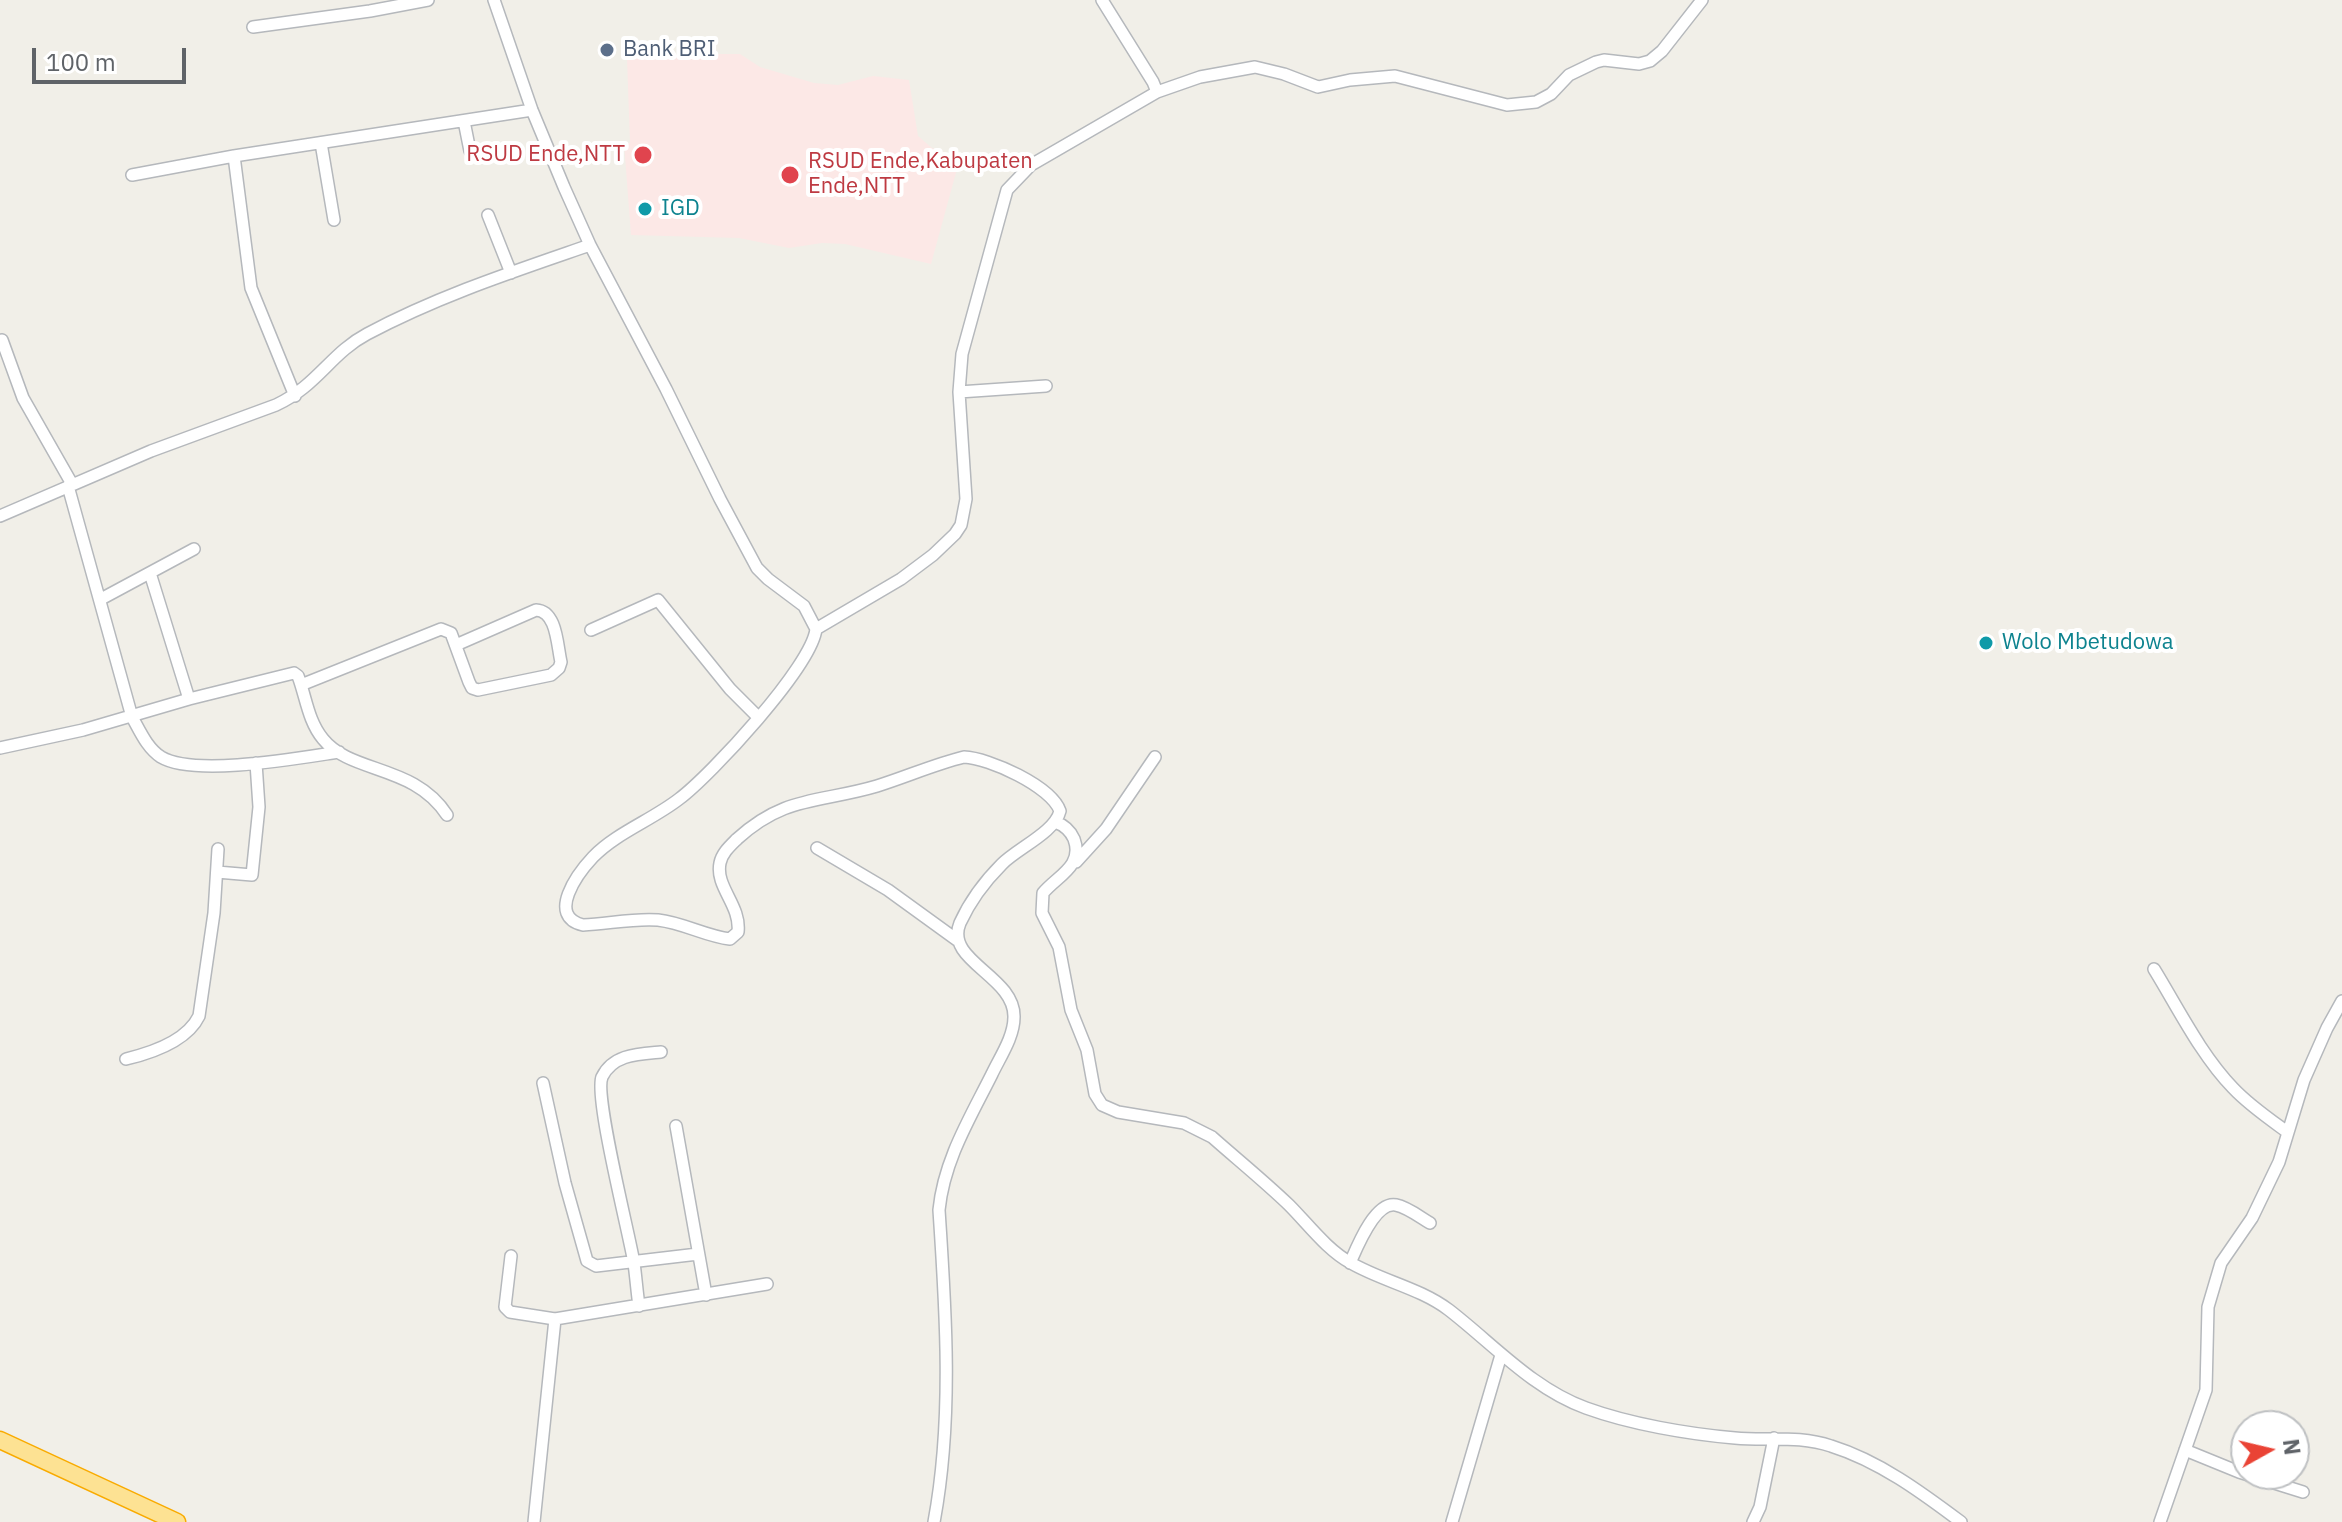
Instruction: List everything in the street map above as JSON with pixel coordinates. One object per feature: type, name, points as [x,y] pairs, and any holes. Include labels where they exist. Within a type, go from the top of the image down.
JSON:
[{"type":"highway","points":[[0,1440],[177,1522]]},
{"type":"street","points":[[253,27],[428,0]]},
{"type":"street","points":[[494,0],[532,110],[590,245],[751,557],[761,573],[804,606],[816,629],[811,648],[801,665],[758,717],[679,800],[595,855],[579,874],[567,898],[568,916],[574,923],[583,925],[658,920],[696,929],[711,937],[730,939],[738,932],[740,921],[720,878],[719,866],[722,855],[758,820],[791,805],[873,788],[964,757],[980,759],[1011,771],[1040,790],[1057,804],[1060,811],[1055,822],[990,877],[975,896],[960,924],[957,940]]},
{"type":"street","points":[[1102,0],[1157,92]]},
{"type":"street","points":[[816,629],[901,579],[933,555],[961,525],[966,499],[959,392],[962,354],[1007,190],[1031,165],[1157,92],[1200,77],[1255,67],[1321,88],[1350,80],[1395,76],[1507,105],[1536,102],[1551,94],[1569,75],[1596,62],[1639,64],[1656,57],[1702,0]]},
{"type":"street","points":[[132,175],[532,110]]},
{"type":"street","points":[[464,121],[470,151]]},
{"type":"street","points":[[321,143],[334,220]]},
{"type":"street","points":[[234,156],[251,288],[295,396]]},
{"type":"street","points":[[488,215],[511,273]]},
{"type":"street","points":[[0,516],[295,396],[338,355],[367,334],[457,293],[590,245]]},
{"type":"street","points":[[2,340],[23,398],[70,485],[132,717],[151,749],[169,760],[207,765],[256,763],[339,752]]},
{"type":"street","points":[[959,392],[1046,386]]},
{"type":"street","points":[[101,599],[194,549]]},
{"type":"street","points":[[150,573],[189,699]]},
{"type":"street","points":[[591,630],[658,600],[730,689],[758,717]]},
{"type":"street","points":[[301,685],[441,629],[451,633],[469,682],[472,688],[478,690],[551,675],[561,662],[549,614],[543,610],[536,610],[456,645]]},
{"type":"street","points":[[0,748],[132,717],[288,673],[298,676],[315,728],[324,741],[339,752],[406,779],[439,803],[447,815]]},
{"type":"street","points":[[1155,757],[1106,829],[1043,893],[1042,913],[1059,947],[1071,1010],[1087,1050],[1095,1094],[1102,1105],[1118,1112],[1184,1123],[1212,1137],[1350,1263],[1429,1297],[1448,1309],[1501,1355],[1553,1392],[1607,1414],[1735,1438],[1801,1439],[1829,1445],[1866,1459],[1961,1522]]},
{"type":"street","points":[[217,872],[252,875],[259,807],[256,763]]},
{"type":"street","points":[[1055,822],[1062,824],[1073,839],[1076,852],[1074,864]]},
{"type":"street","points":[[817,848],[888,890],[957,940],[963,952],[1003,988],[1010,998],[1014,1018],[1008,1042],[955,1148],[941,1192],[939,1210],[946,1376],[943,1451],[934,1522]]},
{"type":"street","points":[[126,1059],[172,1042],[196,1022],[209,956],[218,849]]},
{"type":"street","points":[[2154,969],[2231,1086],[2286,1131]]},
{"type":"street","points":[[2160,1522],[2206,1390],[2208,1307],[2221,1263],[2256,1212],[2279,1162],[2304,1080],[2342,1001]]},
{"type":"street","points":[[639,1306],[600,1081],[608,1067],[618,1060],[635,1054],[661,1052]]},
{"type":"street","points":[[543,1083],[584,1257],[590,1264],[633,1263],[698,1254]]},
{"type":"street","points":[[676,1126],[706,1295]]},
{"type":"street","points":[[1350,1263],[1378,1210],[1388,1205],[1398,1205],[1430,1223]]},
{"type":"street","points":[[511,1256],[505,1307],[517,1314],[555,1319],[767,1284]]},
{"type":"street","points":[[534,1522],[555,1319]]},
{"type":"street","points":[[1452,1522],[1501,1355]]},
{"type":"street","points":[[1753,1522],[1760,1507],[1774,1438]]},
{"type":"street","points":[[2185,1450],[2239,1472],[2303,1492]]},
{"type":"shaded area","name":"RSUD Ende,Kabupaten Ende,NTT","points":[[740,54],[760,67],[814,83],[838,85],[873,76],[909,80],[918,136],[932,148],[960,158],[931,264],[845,244],[822,243],[789,248],[739,238],[631,235],[624,143],[630,143],[627,58]]},
{"type":"place","name":"Bank BRI","points":[[607,50]]},
{"type":"place","name":"RSUD Ende,NTT","points":[[643,155]]},
{"type":"place","name":"RSUD Ende,Kabupaten Ende,NTT","points":[[790,175]]},
{"type":"place","name":"IGD","points":[[645,209]]},
{"type":"place","name":"Wolo Mbetudowa","points":[[1986,643]]}]
